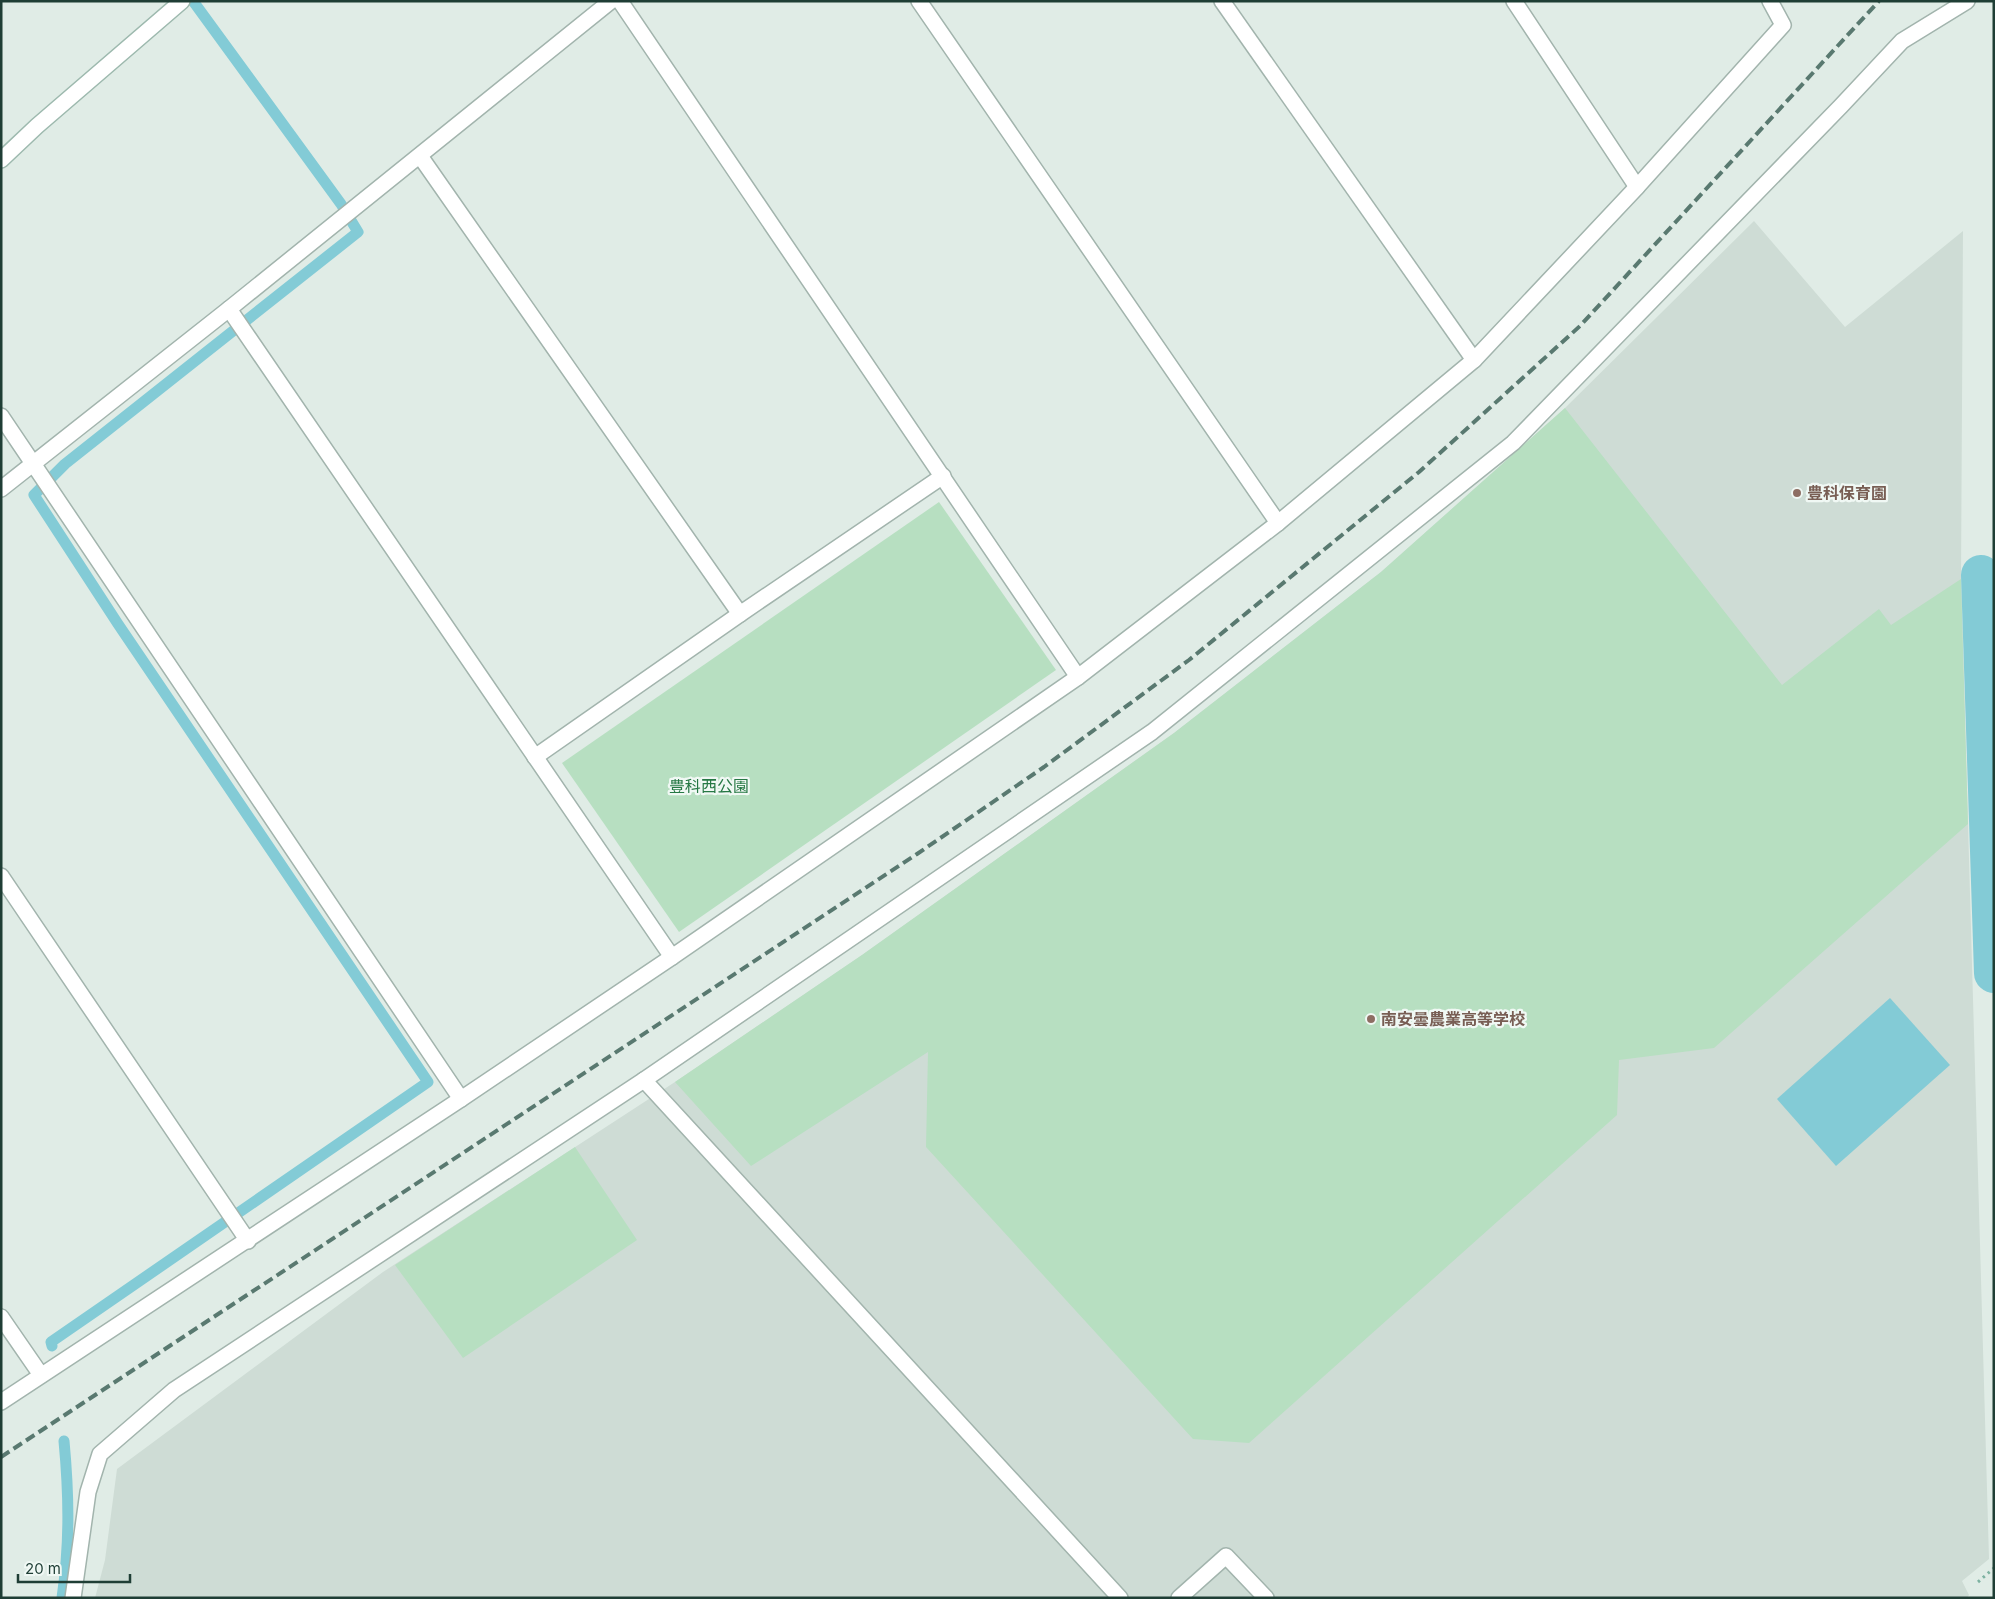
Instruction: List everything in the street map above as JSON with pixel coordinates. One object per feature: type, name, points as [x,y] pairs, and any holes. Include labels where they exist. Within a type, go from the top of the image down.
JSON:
[{"type":"street","points":[[1,489],[229,309],[611,1]]},
{"type":"street","points":[[620,1],[1078,677]]},
{"type":"street","points":[[918,1],[1278,523]]},
{"type":"street","points":[[1222,1],[1474,360]]},
{"type":"street","points":[[1514,1],[1637,187]]},
{"type":"street","points":[[1,1402],[248,1241],[672,957],[1078,677],[1278,523],[1474,360],[1637,187],[1783,25],[1770,1]]},
{"type":"street","points":[[74,1598],[88,1492],[100,1454],[174,1390],[644,1080],[1152,732],[1513,443],[1902,41],[1967,1]]},
{"type":"street","points":[[1,160],[174,4]]},
{"type":"street","points":[[420,156],[740,614]]},
{"type":"street","points":[[229,309],[672,957]]},
{"type":"street","points":[[1,416],[461,1099]]},
{"type":"street","points":[[535,757],[943,476]]},
{"type":"street","points":[[1,876],[248,1241]]},
{"type":"street","points":[[644,1080],[1120,1598]]},
{"type":"street","points":[[1,1317],[41,1375]]},
{"type":"street","points":[[1179,1598],[1226,1556],[1266,1598]]},
{"type":"path","points":[[1978,1582],[1994,1568]]},
{"type":"shaded area","name":"南安曇農業高等学校","points":[[1754,221],[1845,327],[1963,231],[1961,579],[1989,1559],[1962,1581],[1969,1595],[1967,1598],[95,1598],[105,1560],[117,1469],[383,1272],[675,1082],[862,955],[1174,733],[1381,572],[1565,408]]},
{"type":"green space","points":[[1565,408],[1782,685],[1879,609],[1891,625],[1961,579],[1968,824],[1714,1048],[1619,1060],[1617,1115],[1249,1443],[1193,1439],[926,1147],[928,1052],[751,1166],[675,1082],[862,955],[1174,733],[1381,572]]},
{"type":"green space","name":"豊科西公園","points":[[939,502],[1056,670],[679,932],[562,763]]},
{"type":"green space","points":[[575,1147],[637,1240],[463,1358],[395,1265]]},
{"type":"water","points":[[1890,998],[1950,1065],[1836,1166],[1777,1099]]},
{"type":"waterway","points":[[52,1346],[51,1342],[428,1082],[118,624],[34,495],[65,464],[358,232],[341,204],[193,1]]},
{"type":"waterway","points":[[1981,575],[1994,973]]},
{"type":"waterway","points":[[62,1598],[68,1519],[64,1441]]},
{"type":"railway","points":[[1,1457],[917,854],[1044,767],[1189,660],[1419,472],[1580,326],[1879,1]]},
{"type":"place","name":"豊科保育園","points":[[1797,493]]},
{"type":"place","name":"南安曇農業高等学校","points":[[1371,1019]]}]
